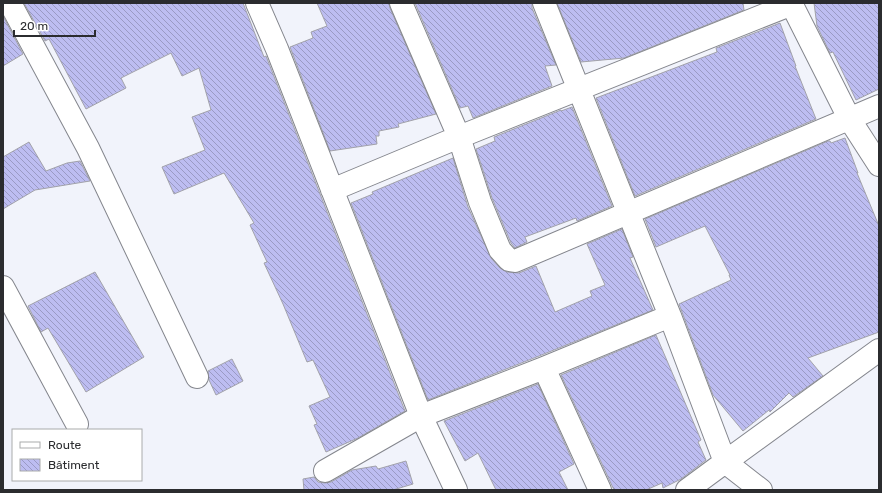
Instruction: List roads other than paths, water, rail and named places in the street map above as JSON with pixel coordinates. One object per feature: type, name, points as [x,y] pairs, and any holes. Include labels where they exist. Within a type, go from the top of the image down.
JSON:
[{"type":"street","points":[[10,3],[88,148],[197,377]]},
{"type":"street","points":[[257,3],[277,49],[421,416],[456,490]]},
{"type":"street","points":[[401,3],[459,137],[480,202],[500,250],[509,260],[515,261],[850,120],[879,106]]},
{"type":"street","points":[[544,3],[670,316],[725,462],[761,490]]},
{"type":"street","points":[[332,190],[459,137],[791,4],[850,120],[879,165]]},
{"type":"street","points":[[3,287],[77,424]]},
{"type":"street","points":[[325,471],[421,416],[544,368],[670,316]]},
{"type":"street","points":[[687,490],[879,350]]},
{"type":"street","points":[[544,368],[600,490]]}]
